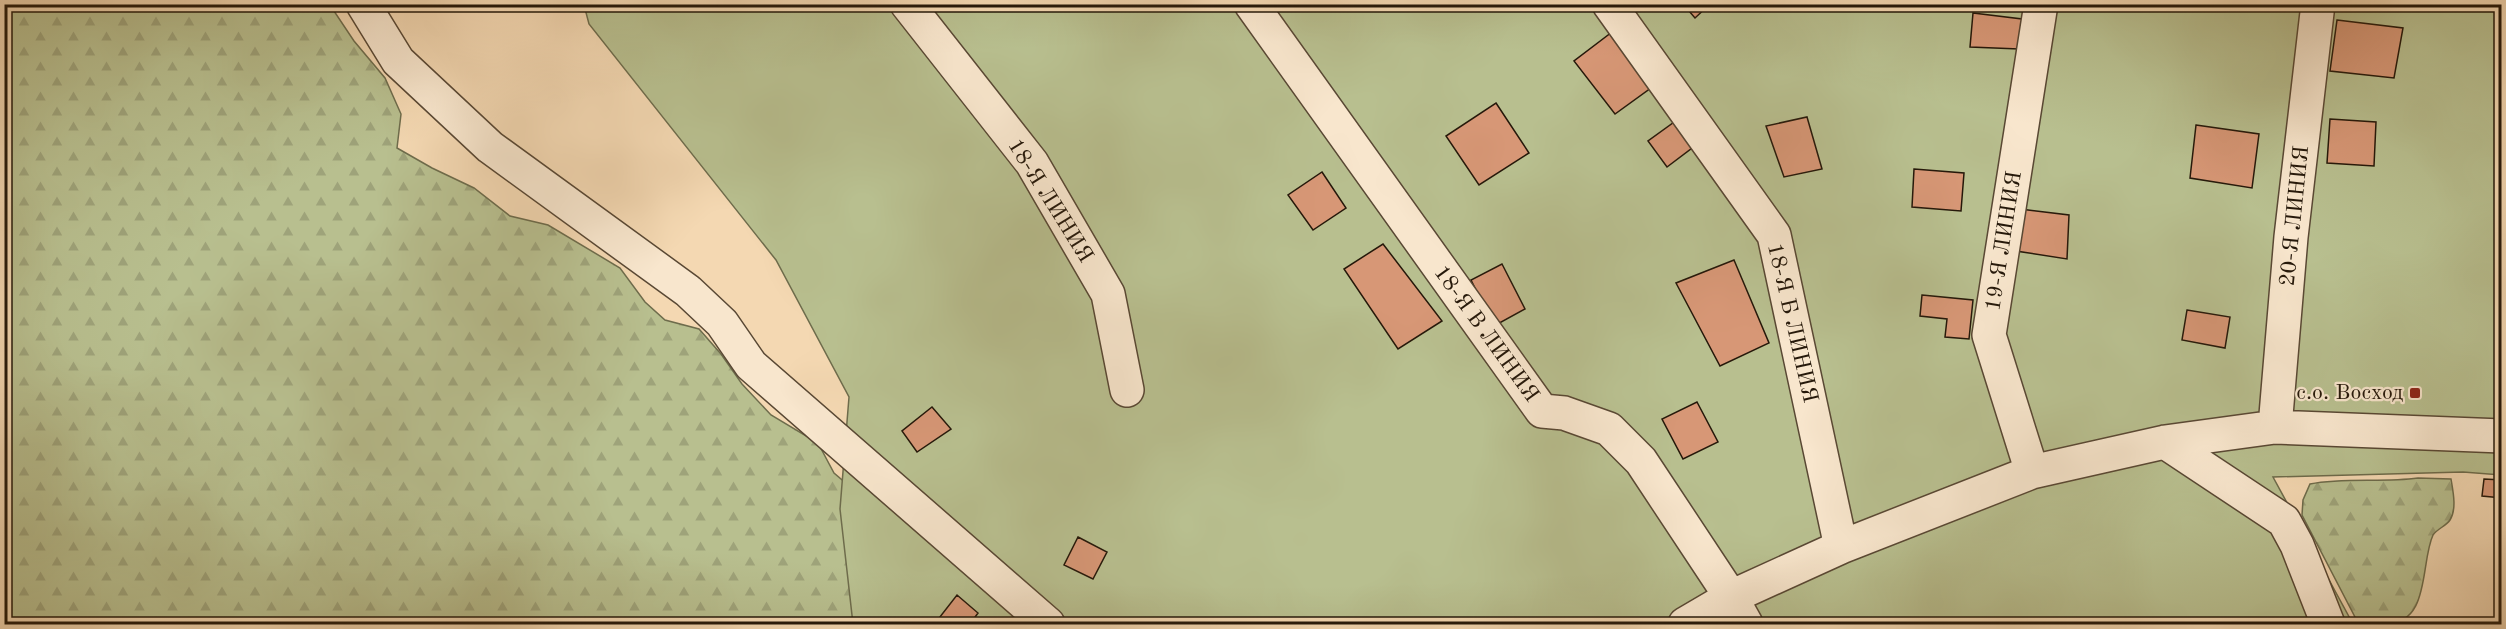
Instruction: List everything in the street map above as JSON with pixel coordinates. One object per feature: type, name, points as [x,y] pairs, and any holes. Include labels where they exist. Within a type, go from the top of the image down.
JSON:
[{"type":"street","points":[[363,4],[398,61],[490,147],[688,291],[722,323],[751,365],[1047,624]]},
{"type":"street","name":"18-Я ЛИНИЯ","points":[[907,4],[1032,163],[1108,294],[1127,390]]},
{"type":"street","name":"18-Я В ЛИНИЯ","points":[[1251,4],[1542,411],[1564,412],[1609,429],[1641,461],[1739,611]]},
{"type":"street","name":"18-Я Б ЛИНИЯ","points":[[1609,4],[1774,235],[1841,547]]},
{"type":"street","name":"19-Я ЛИНИЯ","points":[[2032,472],[1989,335],[2042,4]]},
{"type":"street","name":"20-Я ЛИНИЯ","points":[[2275,427],[2291,237],[2318,4]]},
{"type":"street","points":[[1685,624],[1739,611],[1841,547],[2032,472],[2164,442],[2275,427],[2502,436]]},
{"type":"street","points":[[2164,442],[2284,521],[2297,545],[2328,624]]},
{"type":"green space","points":[[4,5],[330,5],[354,41],[385,78],[401,114],[397,148],[474,188],[510,216],[548,225],[620,268],[645,302],[665,320],[699,329],[721,354],[742,384],[771,415],[818,443],[834,473],[868,502],[892,624],[5,624]]},
{"type":"green space","points":[[584,5],[2501,5],[2501,475],[2463,472],[2273,477],[2353,624],[853,624],[840,509],[849,397],[776,260],[589,24]]},
{"type":"green space","points":[[2418,478],[2451,479],[2454,500],[2452,516],[2433,535],[2421,590],[2410,614],[2400,621],[2370,624],[2355,617],[2302,515],[2303,500],[2310,484]]},
{"type":"building","points":[[1683,4],[1710,4],[1695,18]]},
{"type":"building","points":[[2166,4],[2201,4],[2201,8]]},
{"type":"building","points":[[1973,13],[2022,19],[2019,49],[1970,47]]},
{"type":"building","points":[[2337,20],[2403,28],[2394,78],[2330,71]]},
{"type":"building","points":[[1616,29],[1655,85],[1615,114],[1574,61]]},
{"type":"building","points":[[1496,103],[1529,153],[1479,185],[1446,136]]},
{"type":"building","points":[[1807,117],[1822,169],[1784,177],[1766,126]]},
{"type":"building","points":[[2330,119],[2376,122],[2374,166],[2327,163]]},
{"type":"building","points":[[1677,120],[1696,145],[1667,167],[1648,141]]},
{"type":"building","points":[[2196,125],[2259,134],[2252,188],[2190,178]]},
{"type":"building","points":[[1914,169],[1964,173],[1961,211],[1912,207]]},
{"type":"building","points":[[1322,172],[1346,208],[1313,230],[1288,195]]},
{"type":"building","points":[[2020,209],[2069,215],[2067,259],[2016,251]]},
{"type":"building","points":[[1383,244],[1442,321],[1398,349],[1344,269]]},
{"type":"building","points":[[1734,260],[1769,343],[1720,366],[1676,283]]},
{"type":"building","points":[[1502,264],[1525,309],[1494,326],[1471,280]]},
{"type":"building","points":[[1922,295],[1973,300],[1969,339],[1945,337],[1947,319],[1920,316]]},
{"type":"building","points":[[2187,310],[2230,317],[2225,348],[2182,340]]},
{"type":"building","points":[[1697,402],[1718,442],[1683,459],[1662,419]]},
{"type":"building","points":[[932,407],[951,429],[917,452],[902,431]]},
{"type":"building","points":[[2484,479],[2502,480],[2502,498],[2482,496]]},
{"type":"building","points":[[1078,537],[1107,552],[1093,579],[1064,565]]},
{"type":"building","points":[[957,595],[978,613],[970,624],[936,622]]},
{"type":"place","name":"с.о. Восход","points":[[2415,393]]}]
